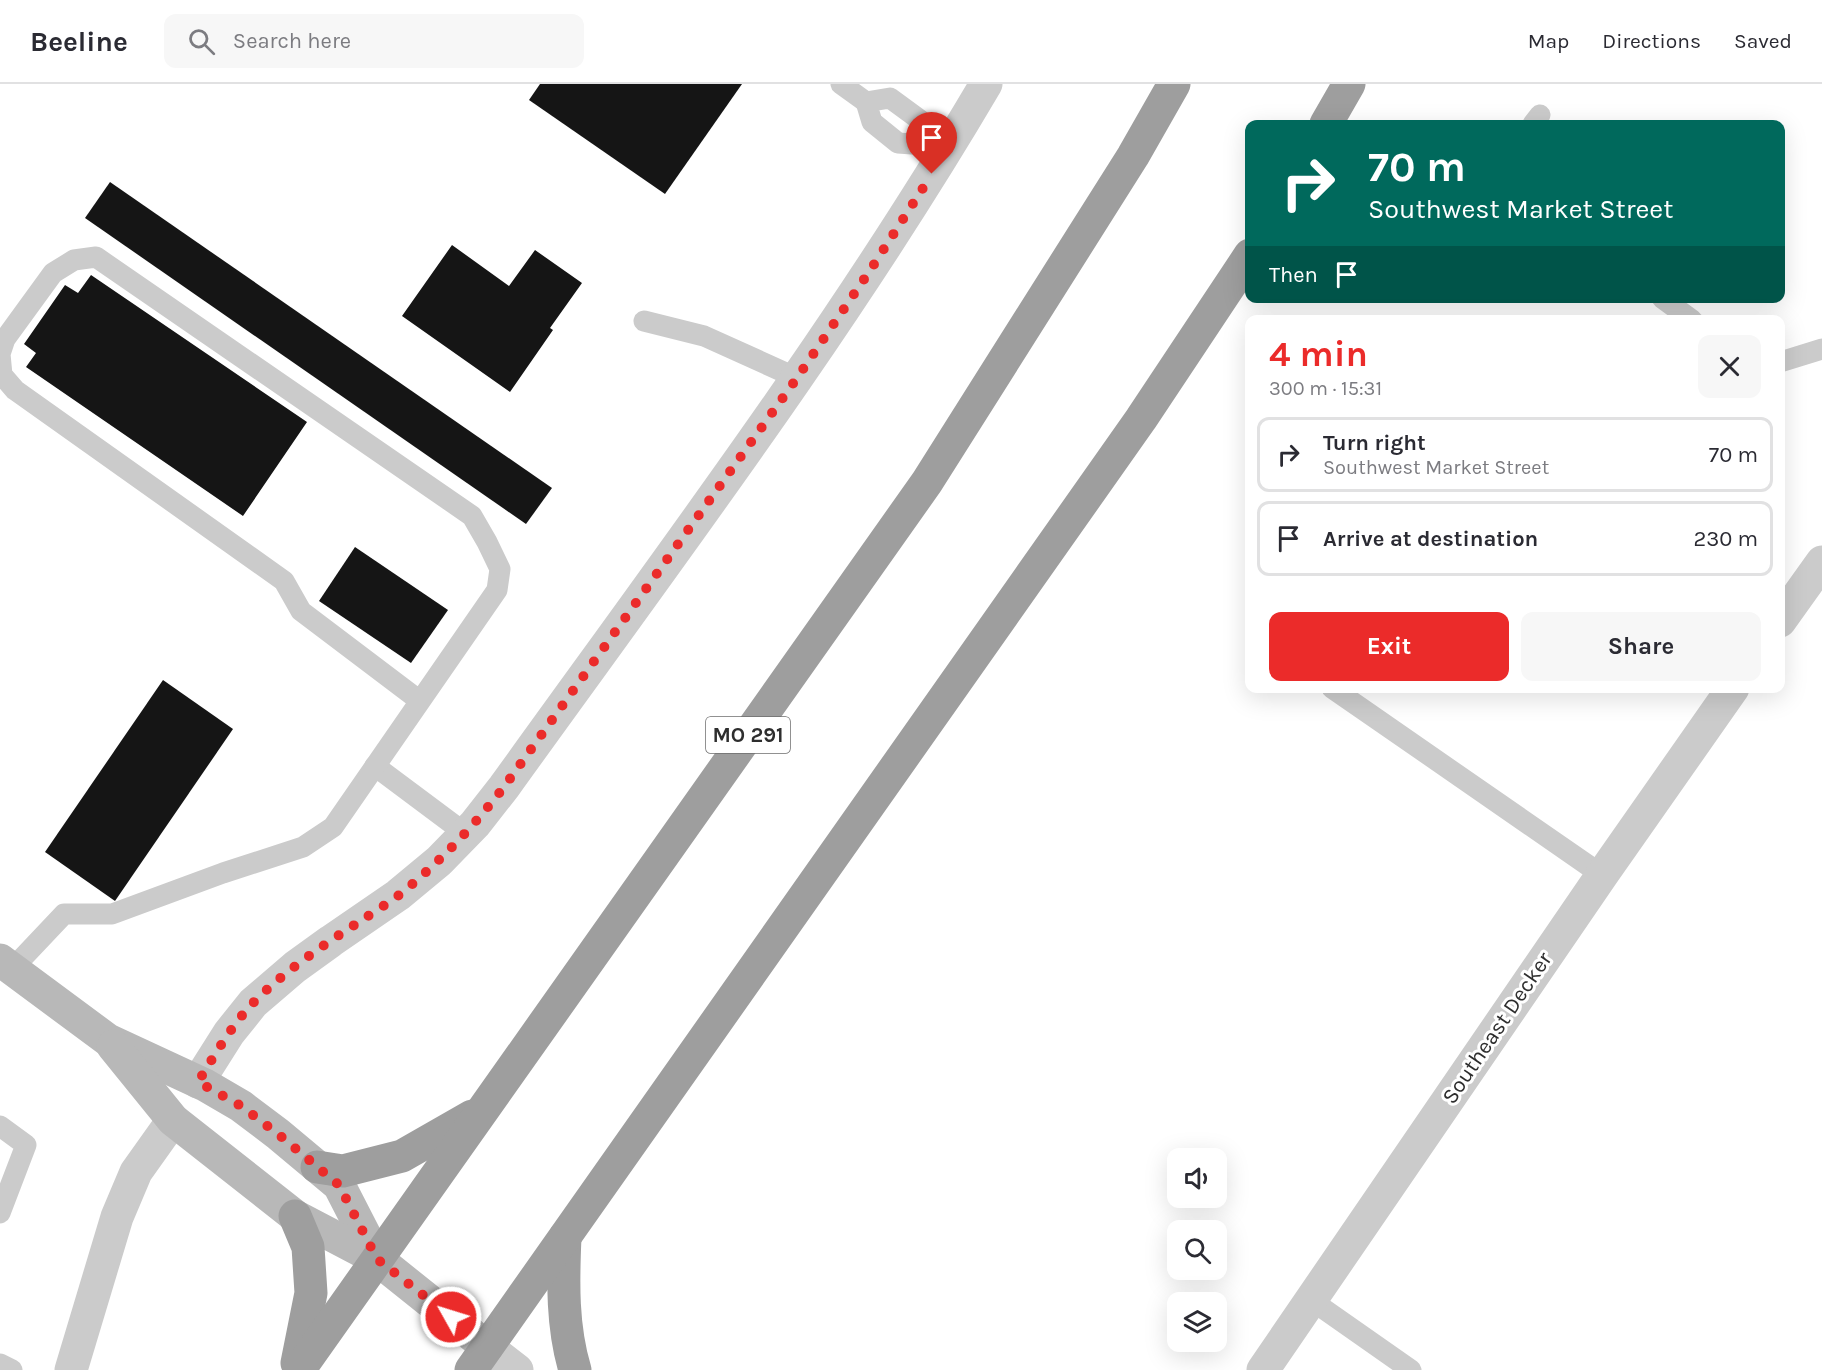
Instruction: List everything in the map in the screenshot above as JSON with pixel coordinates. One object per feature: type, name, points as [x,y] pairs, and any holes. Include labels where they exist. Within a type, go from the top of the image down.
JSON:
[{"type":"highway","name":"MO 291","points":[[297,1370],[927,482],[1133,156],[1174,84]]},
{"type":"highway","points":[[1328,120],[1349,84]]},
{"type":"highway","points":[[479,1358],[1141,419],[1245,263]]},
{"type":"highway","points":[[317,1167],[343,1171],[402,1156],[482,1111]]},
{"type":"highway","points":[[295,1216],[308,1247],[311,1293],[297,1370]]},
{"type":"highway","points":[[565,1237],[563,1295],[571,1357],[575,1370]]},
{"type":"main road","points":[[6,964],[108,1040],[198,1082],[241,1106],[278,1134],[339,1185],[377,1259]]},
{"type":"main road","points":[[108,1040],[173,1120],[295,1216],[377,1259],[479,1358]]},
{"type":"street","points":[[198,1082],[229,1033],[253,1003],[295,967],[398,895],[439,861],[466,834],[504,787],[797,378],[871,269],[935,150],[986,84]]},
{"type":"street","points":[[1785,614],[1822,562]]},
{"type":"street","name":"Southeast Decker","points":[[1263,1370],[1729,693]]},
{"type":"street","points":[[71,1370],[117,1217],[136,1172],[173,1120]]},
{"type":"street","points":[[479,1358],[517,1370]]},
{"type":"lane","points":[[841,84],[866,102],[872,122],[898,143],[935,150]]},
{"type":"lane","points":[[866,102],[890,98],[920,120],[935,150]]},
{"type":"lane","points":[[6,964],[64,914],[111,914],[303,846],[333,827],[497,590],[500,569],[472,516],[96,257],[74,260],[53,273],[5,339],[0,354],[2,375],[15,390],[284,581],[301,611],[420,701]]},
{"type":"lane","points":[[1669,303],[1685,315]]},
{"type":"lane","points":[[644,321],[704,336],[797,378]]},
{"type":"lane","points":[[1785,360],[1822,349]]},
{"type":"lane","points":[[1339,693],[1602,875]]},
{"type":"lane","points":[[375,766],[466,834]]},
{"type":"lane","points":[[0,1126],[26,1145],[0,1213]]},
{"type":"lane","points":[[1311,1300],[1412,1370]]},
{"type":"lane","points":[[0,1364],[12,1370]]},
{"type":"building","points":[[540,84],[742,84],[665,194],[529,100]]},
{"type":"building","points":[[110,182],[552,488],[526,524],[85,218]]},
{"type":"building","points":[[452,245],[509,286],[535,250],[582,283],[550,328],[553,330],[510,392],[402,316]]},
{"type":"building","points":[[91,275],[307,422],[243,516],[26,367],[36,353],[24,344],[65,285],[78,293]]},
{"type":"building","points":[[355,547],[448,610],[411,663],[319,601]]},
{"type":"building","points":[[163,680],[233,729],[115,901],[45,852]]},
{"type":"route","points":[[451,1317],[377,1259],[339,1185],[241,1106],[198,1082],[229,1033],[253,1003],[331,940],[398,895],[439,861],[475,824],[504,787],[797,378],[932,174]]}]
